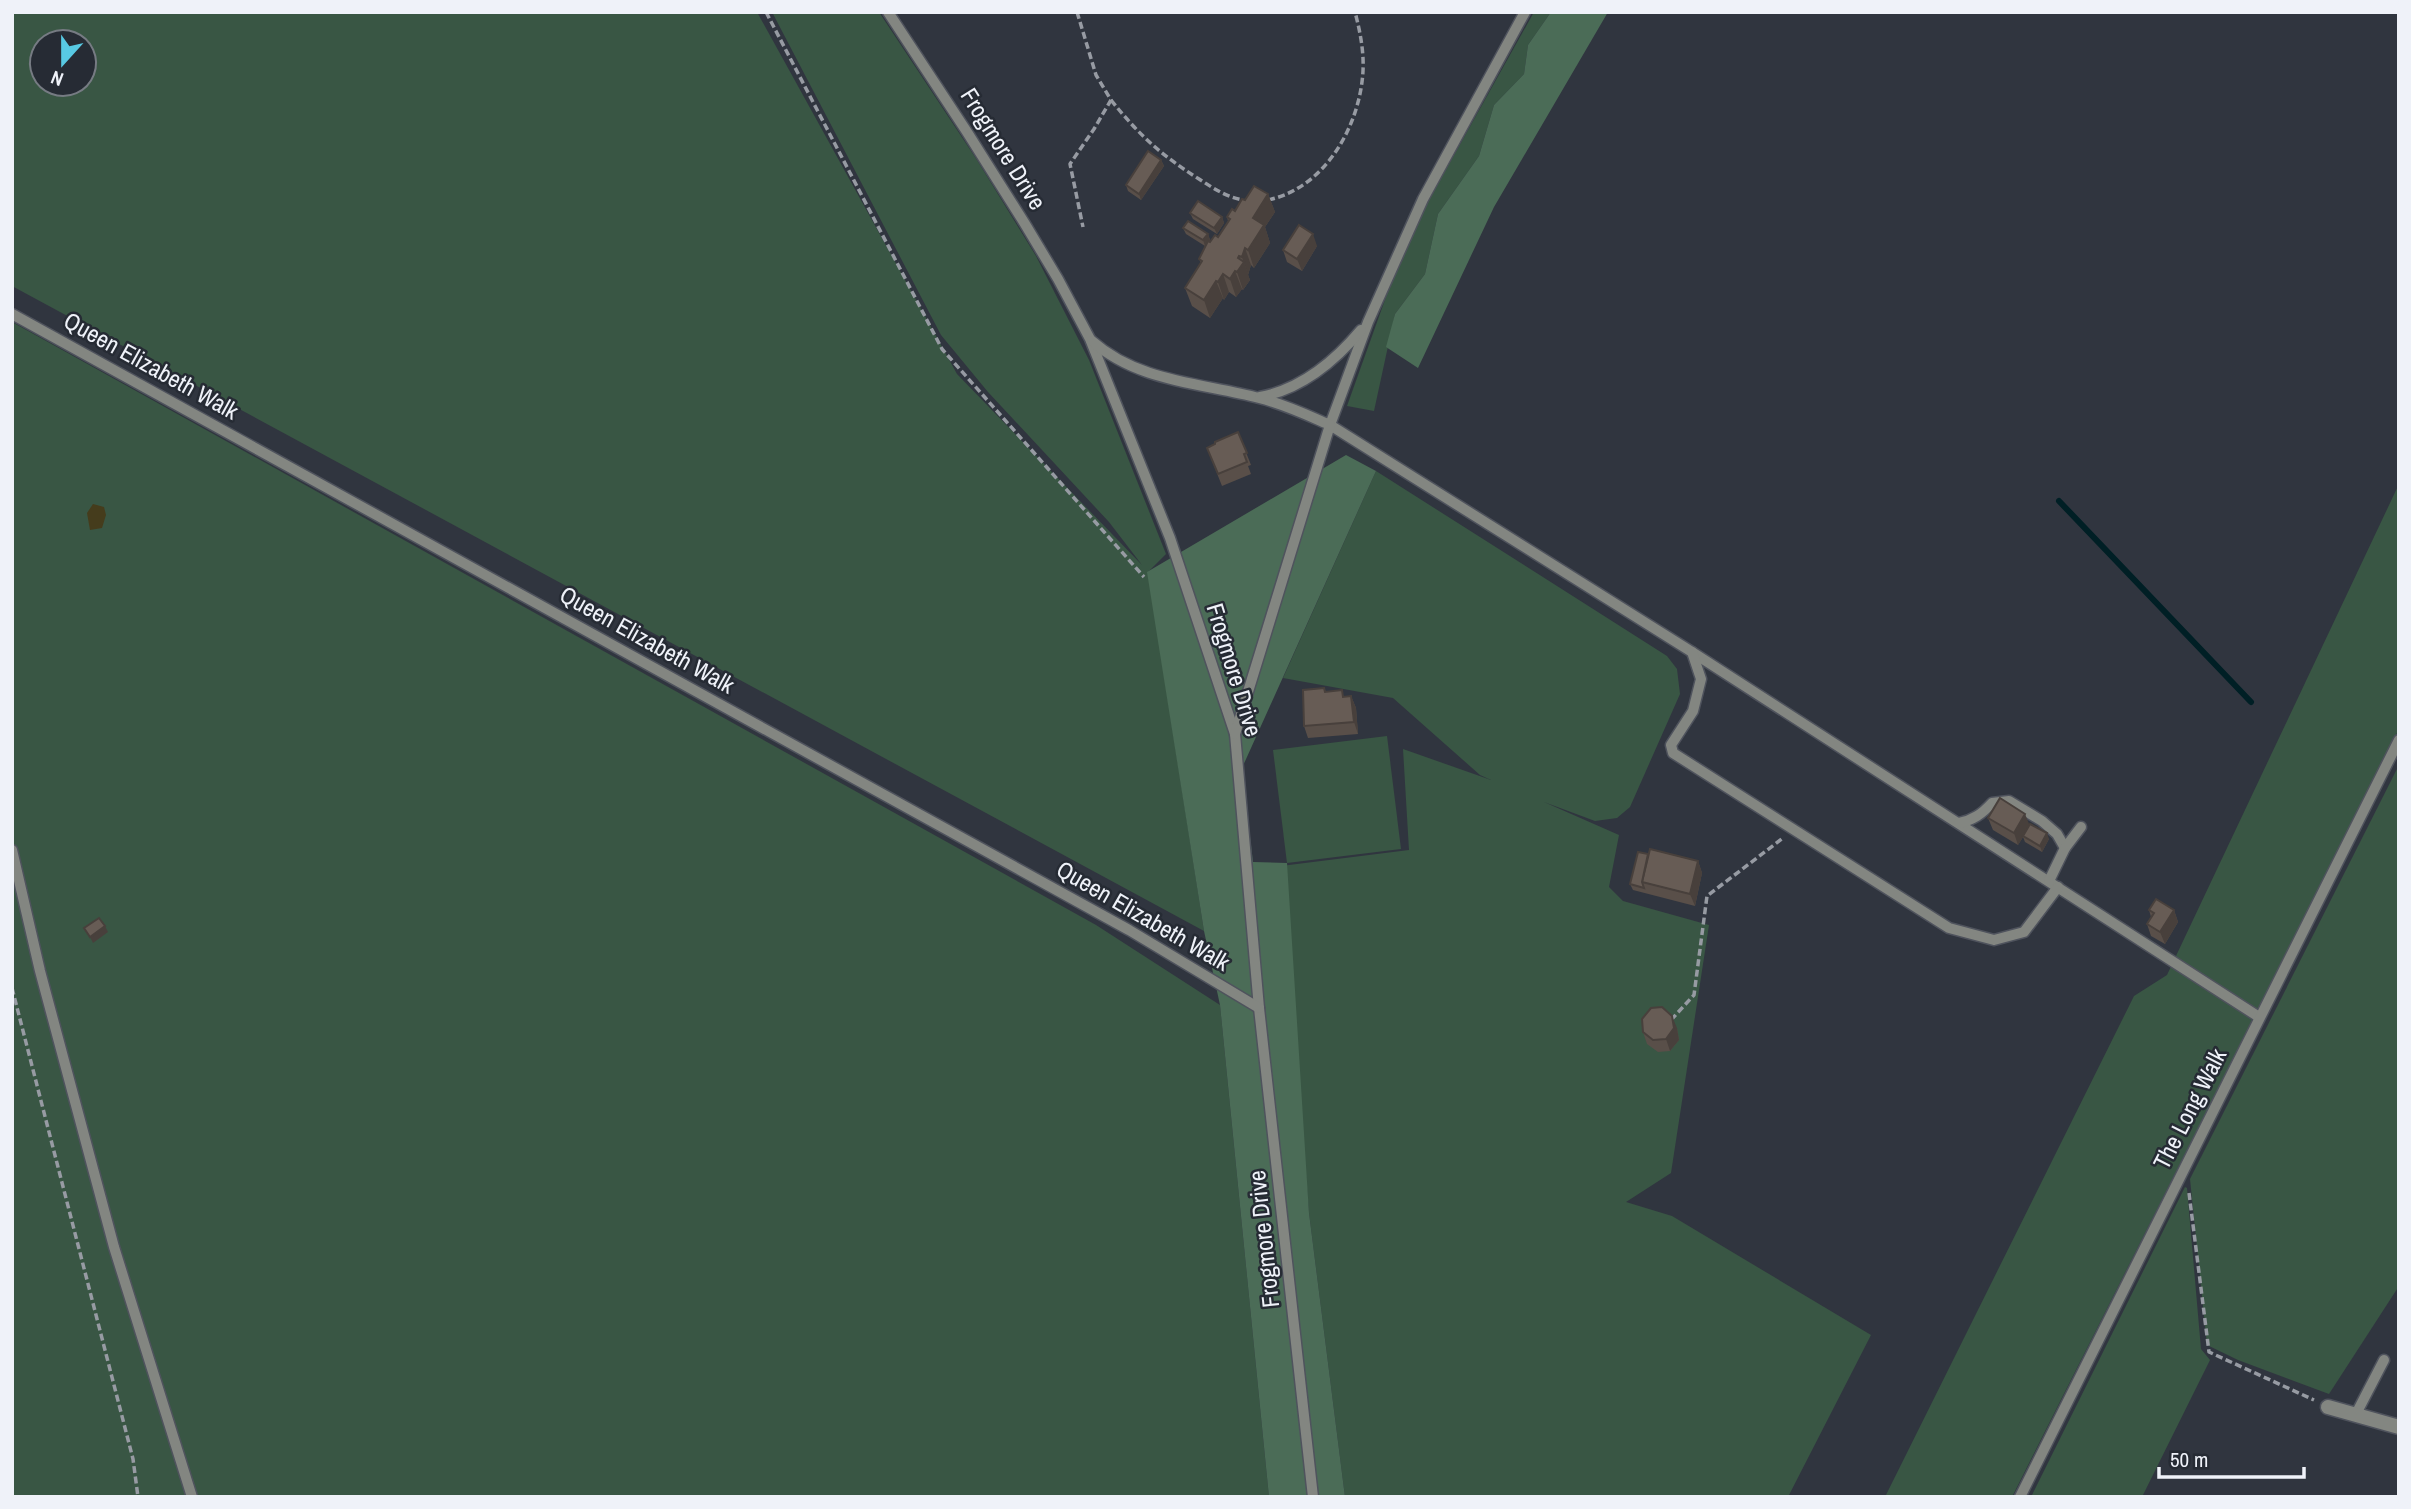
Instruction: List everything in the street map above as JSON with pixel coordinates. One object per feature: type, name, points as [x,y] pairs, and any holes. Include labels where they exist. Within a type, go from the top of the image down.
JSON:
[{"type":"street","points":[[2328,1406],[2399,1427]]},
{"type":"lane","name":"Frogmore Drive","points":[[888,12],[1025,224],[1090,339],[1170,538],[1236,734],[1259,1007],[1313,1497]]},
{"type":"lane","points":[[1236,734],[1330,425],[1368,323],[1423,199],[1525,12]]},
{"type":"lane","name":"Queen Elizabeth Walk","points":[[12,314],[1129,930],[1259,1007]]},
{"type":"lane","points":[[1258,397],[1276,394],[1312,375],[1343,352],[1368,323]]},
{"type":"lane","points":[[1090,339],[1107,355],[1169,379],[1258,397],[1330,425],[1692,652],[2259,1017]]},
{"type":"lane","points":[[1692,652],[1701,679],[1693,711],[1671,749],[1949,928],[1994,940],[2024,932],[2054,884],[2066,848],[2081,827]]},
{"type":"lane","name":"The Long Walk","points":[[2020,1497],[2399,740]]},
{"type":"lane","points":[[1959,823],[1983,813],[1992,803],[2009,801],[2057,834],[2066,848]]},
{"type":"lane","points":[[12,850],[40,971],[114,1247],[192,1497]]},
{"type":"lane","points":[[2356,1414],[2384,1360]]},
{"type":"path","points":[[766,12],[942,349],[1144,577]]},
{"type":"path","points":[[1077,12],[1096,75],[1111,100],[1151,146],[1219,192],[1244,201]]},
{"type":"path","points":[[1258,201],[1282,197],[1310,181],[1330,160],[1355,115],[1360,99],[1363,68],[1355,12]]},
{"type":"path","points":[[1083,227],[1070,164],[1111,100]]},
{"type":"path","points":[[1669,1021],[1694,995],[1707,896],[1794,830]]},
{"type":"path","points":[[12,988],[133,1459],[138,1497]]},
{"type":"path","points":[[2186,1163],[2209,1352],[2328,1406]]},
{"type":"green space","points":[[12,12],[757,12],[957,374],[1142,565],[1109,522],[988,392],[941,335],[772,12],[879,12],[977,160],[1036,256],[1089,360],[1166,554],[1148,572],[1204,931],[12,286]]},
{"type":"green space","points":[[1534,12],[1551,12],[1528,45],[1524,74],[1494,105],[1479,156],[1438,214],[1425,274],[1395,314],[1374,411],[1347,406],[1406,241]]},
{"type":"green space","points":[[1551,12],[1608,12],[1494,207],[1418,368],[1386,347],[1395,314],[1425,274],[1438,214],[1479,156],[1494,105],[1524,74],[1528,45]]},
{"type":"green space","points":[[12,322],[1096,925],[1220,1005],[1269,1497],[12,1497]]},
{"type":"green space","points":[[1346,455],[1376,471],[1242,768],[1253,862],[1287,863],[1309,1213],[1345,1497],[1269,1497],[1220,1005],[1204,931],[1147,572]]},
{"type":"green space","points":[[1376,471],[1667,656],[1677,669],[1680,694],[1630,807],[1617,818],[1595,821],[1544,802],[1619,835],[1609,887],[1623,901],[1709,925],[1671,1173],[1626,1202],[1672,1216],[1871,1335],[1788,1497],[1345,1497],[1309,1213],[1281,866],[1409,850],[1403,749],[1491,780],[1480,775],[1393,698],[1283,678]]},
{"type":"green space","points":[[2399,484],[2399,729],[2012,1497],[1885,1497],[2134,996],[2167,975]]},
{"type":"green space","points":[[1387,736],[1401,849],[1287,863],[1273,750]]},
{"type":"green space","points":[[2399,765],[2399,1286],[2329,1394],[2238,1360],[2207,1345],[2190,1179]]},
{"type":"green space","points":[[2185,1187],[2201,1349],[2210,1360],[2142,1497],[2031,1497]]},
{"type":"sand","points":[[93,504],[104,507],[106,515],[102,528],[90,530],[87,513]]},
{"type":"building","points":[[1148,151],[1161,160],[1139,194],[1126,185]]},
{"type":"building","points":[[1254,186],[1268,194],[1253,218],[1264,225],[1248,250],[1245,248],[1242,257],[1239,256],[1244,262],[1237,272],[1235,271],[1230,279],[1223,274],[1204,300],[1185,288],[1202,261],[1199,259],[1208,241],[1215,235],[1218,237],[1230,219],[1227,217],[1232,209],[1235,211]]},
{"type":"building","points":[[1198,201],[1222,217],[1214,228],[1190,213]]},
{"type":"building","points":[[1188,221],[1208,234],[1203,240],[1183,228]]},
{"type":"building","points":[[1299,225],[1313,234],[1297,259],[1283,250]]},
{"type":"building","points":[[1238,432],[1247,453],[1244,454],[1247,462],[1218,474],[1207,448]]},
{"type":"building","points":[[1324,688],[1325,692],[1342,690],[1343,697],[1351,696],[1354,722],[1304,726],[1303,690]]},
{"type":"building","points":[[2000,798],[2025,814],[2014,833],[1988,818]]},
{"type":"building","points":[[2030,824],[2047,833],[2040,846],[2023,836]]},
{"type":"building","points":[[1650,849],[1698,861],[1690,894],[1642,882]]},
{"type":"building","points":[[1638,852],[1648,854],[1642,882],[1644,888],[1630,884]]},
{"type":"building","points":[[2156,899],[2174,910],[2160,932],[2147,924],[2154,913],[2149,910]]},
{"type":"building","points":[[99,918],[105,926],[90,937],[84,928]]},
{"type":"building","points":[[1662,1007],[1672,1016],[1674,1028],[1666,1039],[1653,1040],[1643,1032],[1642,1019],[1651,1008]]},
{"type":"waterway","points":[[2059,501],[2251,702]]}]
